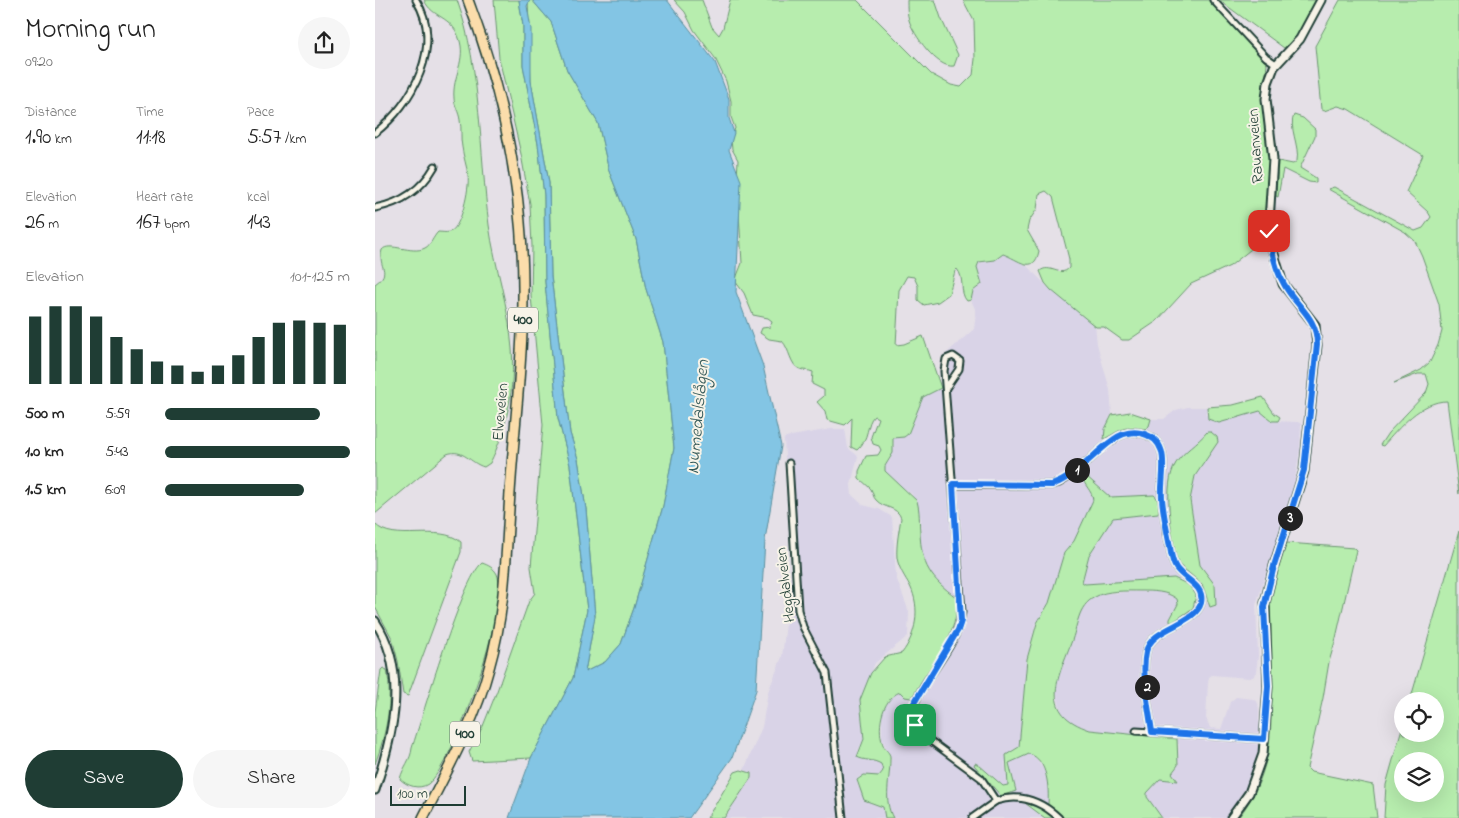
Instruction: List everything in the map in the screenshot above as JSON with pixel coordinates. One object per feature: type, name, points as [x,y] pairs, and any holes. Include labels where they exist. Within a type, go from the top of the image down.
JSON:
[{"type":"highway","name":"Elveveien","points":[[423,818],[476,709],[495,646],[505,576],[521,353],[522,248],[511,155],[499,96],[468,0]]},
{"type":"main road","name":"Rauanveien","points":[[1231,818],[1245,801],[1255,780],[1264,739],[1268,686],[1264,607],[1274,566],[1304,470],[1317,344],[1315,325],[1290,295],[1281,279],[1270,237],[1269,215],[1273,159],[1266,99],[1268,83],[1276,64],[1300,39],[1321,0]]},
{"type":"main road","points":[[375,621],[382,631],[392,660],[396,689],[395,712],[375,790]]},
{"type":"street","points":[[375,133],[384,126],[420,75],[426,54],[427,32],[422,9],[416,0]]},
{"type":"street","points":[[1213,0],[1254,44],[1276,64]]},
{"type":"street","points":[[375,208],[409,196],[428,179],[435,166]]},
{"type":"street","points":[[946,388],[959,370],[960,361],[953,356],[946,359],[944,364],[961,621],[958,630],[914,703],[913,718],[920,732],[981,778],[996,801]]},
{"type":"street","points":[[953,484],[1052,485],[1059,482],[1113,440],[1132,432],[1146,434],[1161,447],[1164,463],[1161,488],[1162,503],[1171,557],[1176,569],[1198,588],[1201,600],[1200,606],[1194,613],[1153,640],[1146,651],[1145,666],[1152,732]]},
{"type":"street","name":"Hegdalveien","points":[[789,463],[799,610],[803,627],[827,674],[843,818]]},
{"type":"street","points":[[1136,731],[1264,739]]},
{"type":"street","points":[[972,818],[996,801],[1015,796],[1027,798],[1059,818]]},
{"type":"shaded area","points":[[1003,254],[1026,265],[1051,290],[1095,324],[1097,344],[1110,390],[1112,415],[1109,419],[1109,437],[1120,429],[1128,427],[1145,429],[1149,426],[1151,419],[1164,419],[1176,410],[1188,407],[1207,407],[1206,415],[1260,411],[1272,421],[1298,422],[1301,424],[1300,450],[1294,486],[1256,605],[1258,656],[1256,672],[1253,677],[1249,678],[1212,675],[1209,677],[1206,718],[1210,728],[1221,729],[1230,702],[1236,697],[1253,699],[1258,703],[1259,710],[1259,746],[1256,765],[1240,800],[1225,818],[1162,818],[1147,797],[1148,790],[1160,779],[1173,781],[1178,779],[1172,774],[1178,765],[1179,744],[1136,735],[1090,730],[1070,723],[1062,714],[1056,692],[1059,671],[1071,644],[1080,611],[1093,597],[1101,594],[1126,592],[1164,592],[1177,599],[1178,604],[1170,618],[1197,600],[1194,590],[1189,585],[1174,578],[1084,584],[1082,582],[1089,555],[1112,518],[1157,513],[1154,496],[1110,497],[1086,476],[1083,478],[1084,482],[1092,494],[1093,500],[1074,541],[1064,553],[1055,589],[1045,612],[1036,623],[1027,659],[1019,747],[1011,751],[1005,763],[1008,785],[1003,786],[989,773],[975,768],[1001,796],[1014,792],[1016,789],[1009,763],[1030,754],[1033,755],[1044,770],[1048,781],[1048,804],[1046,807],[1041,808],[1027,805],[1045,818],[893,818],[889,812],[887,793],[891,759],[882,739],[884,707],[895,693],[900,692],[905,697],[911,698],[914,694],[950,635],[955,623],[957,604],[956,597],[940,585],[930,574],[924,561],[920,541],[921,519],[912,494],[889,478],[884,466],[890,460],[894,447],[893,437],[904,437],[908,434],[923,397],[941,388],[942,357],[974,329],[976,311],[971,300],[973,291],[982,284],[977,267],[979,263],[990,261]],"holes":[[[1206,432],[1208,456],[1195,477],[1190,500],[1200,565],[1215,585],[1216,605],[1206,602],[1202,584],[1178,564],[1175,556],[1169,491],[1177,461],[1197,444]]]},
{"type":"shaded area","points":[[831,429],[845,429],[848,448],[858,456],[851,485],[852,495],[863,505],[879,509],[892,517],[896,577],[909,612],[908,636],[875,663],[860,701],[864,739],[858,751],[861,759],[875,760],[881,764],[883,771],[878,776],[859,777],[857,780],[858,786],[871,803],[883,807],[885,818],[724,818],[751,778],[751,773],[744,770],[762,727],[768,692],[782,657],[792,573],[784,439],[786,437]]},
{"type":"green space","points":[[424,0],[457,0],[471,54],[479,111],[489,225],[505,302],[512,349],[511,393],[501,436],[490,463],[484,467],[462,454],[447,454],[375,514],[375,284],[383,276],[384,272],[381,261],[382,250],[390,247],[420,250],[429,245],[438,232],[448,232],[453,229],[461,216],[468,189],[468,176],[461,144],[461,123],[454,98],[461,46],[456,31],[447,21],[432,11]]},
{"type":"green space","points":[[494,0],[519,0],[523,26],[523,65],[538,144],[544,195],[545,282],[558,418],[570,465],[587,610],[573,678],[531,758],[472,761],[469,752],[483,726],[529,601],[535,593],[531,567],[543,425],[531,296],[532,246],[530,204],[521,154],[499,58]]},
{"type":"green space","points":[[528,0],[532,0],[551,22],[567,70],[598,123],[609,171],[636,239],[646,289],[663,342],[674,448],[663,506],[634,608],[621,644],[605,662],[585,672],[595,616],[586,509],[578,459],[570,433],[551,276],[549,183],[531,81]]},
{"type":"green space","points":[[674,0],[702,0],[712,27],[719,35],[723,28],[730,0],[857,0],[931,74],[951,85],[961,87],[973,75],[975,59],[974,21],[963,0],[1208,0],[1267,64],[1263,99],[1265,128],[1270,153],[1265,230],[1260,242],[1230,266],[1191,284],[1157,321],[1129,340],[1122,340],[1104,327],[1096,327],[1045,283],[1040,271],[1047,269],[1062,272],[1069,268],[1069,259],[1053,197],[1046,191],[1039,194],[1037,209],[1029,221],[1027,230],[1039,251],[1037,259],[1033,263],[1025,264],[1003,254],[995,260],[979,262],[977,267],[982,284],[973,291],[971,300],[967,301],[963,294],[961,277],[957,269],[949,294],[938,302],[924,305],[918,300],[918,286],[914,277],[907,276],[899,290],[896,345],[904,344],[923,336],[941,388],[923,397],[908,434],[904,437],[893,438],[893,453],[885,466],[885,471],[917,501],[921,544],[925,562],[940,584],[956,597],[956,610],[954,623],[943,648],[914,694],[911,698],[905,697],[900,692],[888,701],[884,708],[880,733],[890,758],[888,804],[893,818],[885,818],[883,807],[864,800],[857,780],[864,775],[879,776],[883,771],[881,764],[857,757],[864,739],[860,700],[871,673],[885,657],[902,653],[907,646],[914,630],[916,612],[913,594],[897,558],[901,518],[897,511],[879,503],[871,489],[859,478],[859,471],[866,456],[878,455],[881,450],[879,446],[873,444],[871,437],[878,418],[874,416],[872,419],[861,446],[857,450],[851,447],[852,418],[845,425],[827,420],[825,411],[817,402],[824,396],[824,390],[812,384],[813,372],[802,370],[794,364],[782,341],[769,339],[760,333],[762,328],[770,327],[772,321],[768,318],[753,315],[744,293],[735,281],[742,263],[737,179],[738,160],[732,149],[731,140],[735,128],[731,117],[731,101],[726,81],[715,58],[694,30],[685,12]]},
{"type":"green space","points":[[907,0],[935,0],[958,55],[954,66],[940,62],[915,34],[907,13]]},
{"type":"green space","points":[[1219,0],[1318,0],[1296,38],[1284,48]]},
{"type":"green space","points":[[1340,0],[1459,0],[1459,494],[1447,401],[1437,402],[1420,410],[1403,424],[1383,446],[1380,445],[1388,433],[1426,393],[1429,384],[1426,374],[1418,374],[1394,383],[1421,370],[1430,362],[1442,331],[1439,304],[1415,241],[1405,232],[1328,189],[1334,187],[1415,231],[1423,228],[1431,217],[1406,192],[1423,155],[1348,109],[1338,106],[1324,111],[1321,109],[1315,46]]},
{"type":"green space","points":[[1294,115],[1303,118],[1315,129],[1315,136],[1300,168],[1316,178],[1316,183],[1309,182],[1283,169],[1278,197],[1276,196],[1278,161],[1293,164],[1297,161],[1297,149],[1292,125]]},
{"type":"green space","points":[[1263,397],[1274,413],[1280,417],[1278,421],[1272,421],[1260,411],[1219,423],[1208,419],[1207,407],[1233,405]]},
{"type":"green space","points":[[1130,412],[1151,419],[1149,426],[1145,429],[1123,429],[1104,439],[1105,429],[1112,415]]},
{"type":"green space","points":[[1207,432],[1211,432],[1217,437],[1218,442],[1195,476],[1190,500],[1200,565],[1215,585],[1216,605],[1210,607],[1202,584],[1178,564],[1175,556],[1169,508],[1170,483],[1176,463]]},
{"type":"green space","points":[[1086,476],[1110,497],[1154,495],[1158,501],[1159,508],[1158,513],[1113,518],[1089,555],[1082,582],[1085,584],[1174,578],[1189,585],[1196,595],[1193,608],[1173,622],[1170,622],[1170,619],[1178,604],[1177,599],[1169,594],[1155,591],[1123,591],[1105,593],[1095,597],[1081,611],[1057,682],[1056,694],[1058,705],[1074,723],[1090,730],[1177,739],[1178,765],[1172,773],[1178,781],[1160,779],[1147,793],[1147,797],[1162,818],[1045,818],[1025,803],[1041,808],[1046,807],[1048,804],[1046,775],[1044,768],[1035,757],[1029,754],[1009,763],[1016,791],[1001,796],[974,765],[975,763],[979,765],[1003,786],[1008,785],[1006,755],[1019,747],[1027,659],[1037,623],[1049,603],[1064,553],[1074,541],[1093,500],[1083,478]]},
{"type":"green space","points":[[375,524],[383,530],[393,533],[441,534],[461,542],[461,552],[408,696],[403,694],[392,638],[375,607]]},
{"type":"green space","points":[[1459,531],[1459,818],[1384,818],[1386,785],[1394,756],[1394,802],[1444,802],[1444,752],[1395,752],[1398,742],[1444,742],[1444,692],[1413,692]]},
{"type":"green space","points":[[1287,543],[1354,548],[1356,550],[1329,662],[1307,768],[1311,772],[1373,785],[1377,818],[1238,818],[1256,788],[1267,758],[1271,728],[1268,634],[1270,603],[1276,571]]},
{"type":"green space","points":[[482,563],[491,567],[496,572],[499,591],[488,648],[477,683],[465,717],[439,771],[424,786],[417,787],[406,784],[400,779],[401,775],[410,756],[454,620],[464,594]]},
{"type":"green space","points":[[383,668],[387,670],[389,682],[389,706],[385,730],[375,764],[375,712],[381,670]]},
{"type":"green space","points":[[741,770],[751,773],[751,778],[724,818],[707,818],[735,772]]},
{"type":"water","name":"Numedalslågen","points":[[519,0],[530,0],[527,6],[531,29],[531,81],[549,183],[551,276],[570,433],[578,459],[586,509],[595,616],[585,672],[605,662],[621,644],[634,608],[663,506],[674,448],[663,342],[646,289],[636,239],[609,171],[598,123],[567,70],[551,22],[532,0],[667,0],[715,62],[729,99],[729,118],[734,133],[729,150],[741,181],[736,292],[763,366],[781,446],[765,540],[756,690],[732,758],[689,818],[509,818],[531,758],[573,678],[587,610],[570,465],[558,418],[545,282],[544,195],[538,144],[523,65],[523,26]]},
{"type":"route","points":[[915,725],[912,712],[914,703],[958,630],[961,621],[962,606],[953,484],[1052,485],[1067,478],[1122,434],[1132,432],[1146,434],[1161,447],[1164,463],[1161,488],[1162,503],[1171,557],[1176,569],[1195,584],[1201,596],[1200,606],[1194,613],[1163,632],[1149,644],[1146,651],[1145,666],[1152,732],[1264,739],[1268,701],[1264,607],[1274,566],[1304,470],[1317,344],[1315,325],[1283,284],[1275,262],[1269,231]]}]
